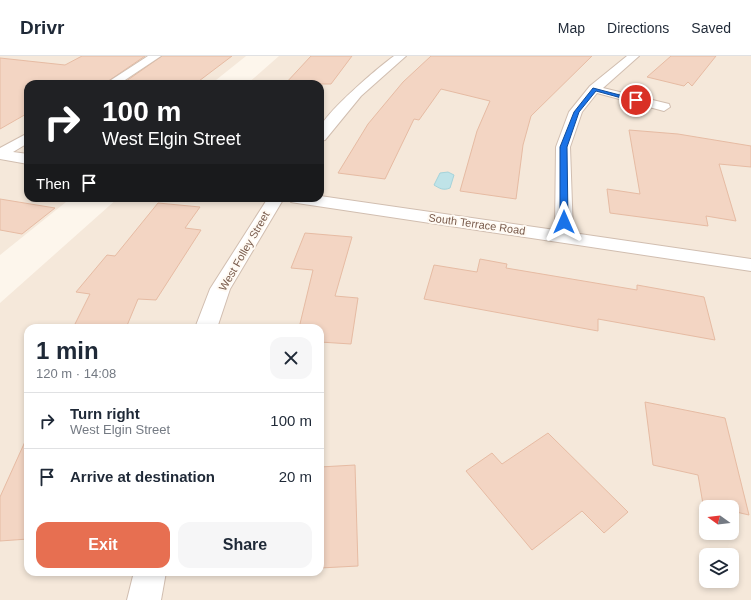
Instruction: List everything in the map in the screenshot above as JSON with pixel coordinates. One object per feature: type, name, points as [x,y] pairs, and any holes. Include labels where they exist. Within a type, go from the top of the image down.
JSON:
[{"type":"street","points":[[118,80],[156,56]]},
{"type":"street","points":[[324,132],[375,76],[401,56]]},
{"type":"street","points":[[564,237],[564,147],[576,112],[594,89],[634,56]]},
{"type":"street","points":[[594,89],[664,107]]},
{"type":"street","points":[[0,155],[24,140]]},
{"type":"street","points":[[0,155],[24,158]]},
{"type":"street","name":"West Folley Street","points":[[207,324],[220,289],[259,222],[273,202]]},
{"type":"street","name":"South Terrace Road","points":[[324,202],[751,265]]},
{"type":"street","points":[[144,600],[149,576]]},
{"type":"shaded area","points":[[0,56],[246,56],[216,80],[24,80],[24,202],[66,202],[0,255]]},
{"type":"shaded area","points":[[279,56],[751,56],[751,600],[0,600],[0,303],[114,202],[324,202],[324,80],[252,80]]},
{"type":"water","points":[[448,172],[454,175],[450,188],[443,189],[434,185],[440,173]]},
{"type":"building","points":[[82,56],[145,56],[110,80],[24,80],[24,115],[0,129],[0,58],[65,65]]},
{"type":"building","points":[[162,56],[232,56],[200,80],[128,80]]},
{"type":"building","points":[[311,56],[352,56],[331,84],[324,84],[324,80],[289,80]]},
{"type":"building","points":[[431,56],[592,56],[531,116],[523,145],[516,199],[460,191],[477,131],[490,101],[441,89],[419,120],[414,119],[385,179],[338,173],[368,124],[403,82]]},
{"type":"building","points":[[671,56],[716,56],[692,86],[688,82],[684,86],[647,77]]},
{"type":"building","points":[[629,130],[678,134],[751,146],[751,167],[719,164],[736,221],[706,216],[708,226],[610,213],[607,189],[640,194]]},
{"type":"building","points":[[0,199],[55,208],[22,234],[0,230]]},
{"type":"building","points":[[158,203],[200,207],[185,228],[201,230],[156,300],[138,299],[128,324],[75,324],[90,294],[76,292],[107,255],[115,256]]},
{"type":"building","points":[[305,233],[352,237],[335,296],[358,298],[351,344],[324,342],[324,324],[300,324],[313,270],[291,268]]},
{"type":"building","points":[[480,259],[507,264],[506,268],[637,290],[637,285],[704,297],[715,340],[598,319],[598,331],[424,299],[434,265],[477,272]]},
{"type":"building","points":[[645,402],[725,418],[749,515],[739,513],[739,500],[702,500],[698,475],[653,465]]},
{"type":"building","points":[[548,433],[628,512],[604,533],[582,511],[532,550],[466,471],[492,453],[502,464]]},
{"type":"building","points":[[24,444],[24,539],[0,541],[0,497]]},
{"type":"building","points":[[355,465],[358,566],[324,568],[324,467]]},
{"type":"route","points":[[564,222],[564,147],[576,112],[594,89],[636,100]]}]
